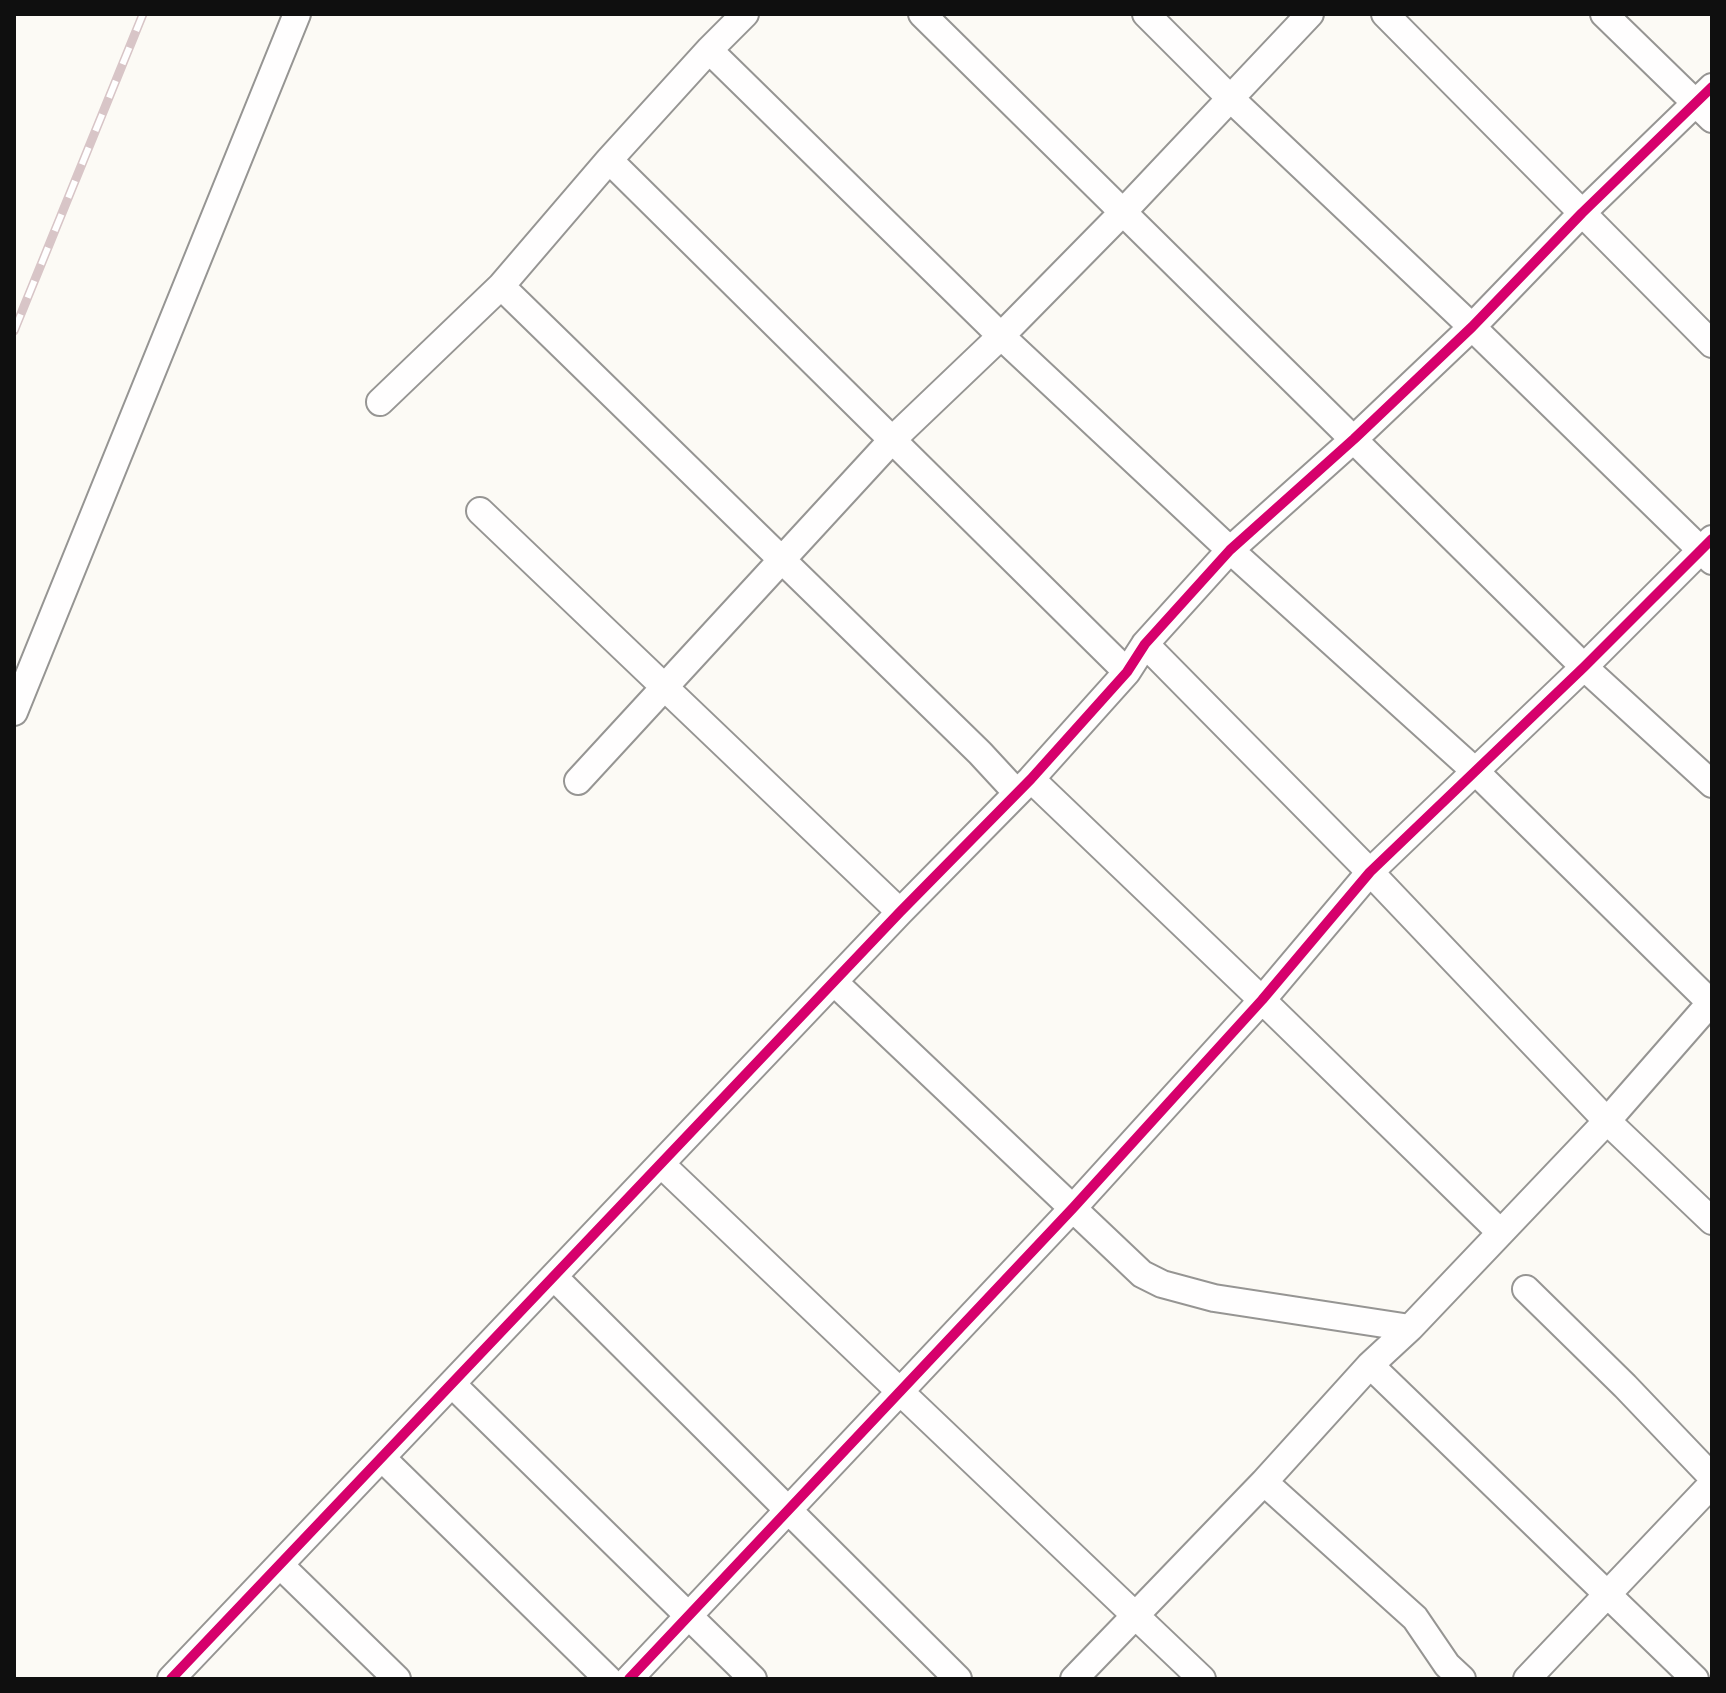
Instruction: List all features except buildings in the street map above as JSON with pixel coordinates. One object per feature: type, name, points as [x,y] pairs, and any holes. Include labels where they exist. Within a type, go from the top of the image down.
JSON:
[{"type":"street","points":[[14,712],[297,14]]},
{"type":"street","points":[[380,402],[501,286],[609,160],[745,14]]},
{"type":"street","points":[[922,14],[1584,667],[1712,784]]},
{"type":"street","points":[[629,1679],[1073,1208],[1262,1000],[1370,872],[1708,550],[1230,98],[1146,14]]},
{"type":"street","points":[[578,781],[893,439],[1001,336],[1123,212],[1310,14]]},
{"type":"street","points":[[1385,14],[1712,344]]},
{"type":"street","points":[[174,1678],[900,912],[1024,786],[1127,672],[1145,644],[1230,550],[1354,439],[1472,327],[1582,213],[1707,103],[1604,14]]},
{"type":"street","points":[[709,50],[1001,336],[1230,550],[1475,771],[1712,1002],[1607,1121],[1410,1328],[1370,1365],[1264,1482],[1074,1679]]},
{"type":"street","points":[[609,160],[1127,672]]},
{"type":"street","points":[[501,286],[980,753],[1024,786],[1262,1000],[1500,1232]]},
{"type":"street","points":[[480,511],[900,912]]},
{"type":"street","points":[[1145,644],[1370,872],[1607,1121],[1712,1221]]},
{"type":"street","points":[[835,983],[1142,1274],[1162,1284],[1214,1298],[1410,1328]]},
{"type":"street","points":[[661,1164],[1202,1679]]},
{"type":"street","points":[[554,1277],[958,1679]]},
{"type":"street","points":[[1526,1289],[1712,1477]]},
{"type":"street","points":[[1370,1365],[1695,1679]]},
{"type":"street","points":[[452,1384],[753,1679]]},
{"type":"street","points":[[382,1458],[608,1679]]},
{"type":"street","points":[[1264,1482],[1415,1618],[1447,1665],[1462,1679]]},
{"type":"street","points":[[1527,1679],[1712,1484]]},
{"type":"street","points":[[280,1565],[397,1679]]},
{"type":"railway","points":[[14,331],[143,14]]},
{"type":"cycle path","points":[[171,1679],[900,912],[1031,779],[1127,672],[1145,644],[1230,550],[1354,439],[1472,327],[1582,213],[1712,87]]},
{"type":"cycle path","points":[[629,1679],[1073,1208],[1262,1000],[1370,872],[1584,667],[1712,539]]}]
